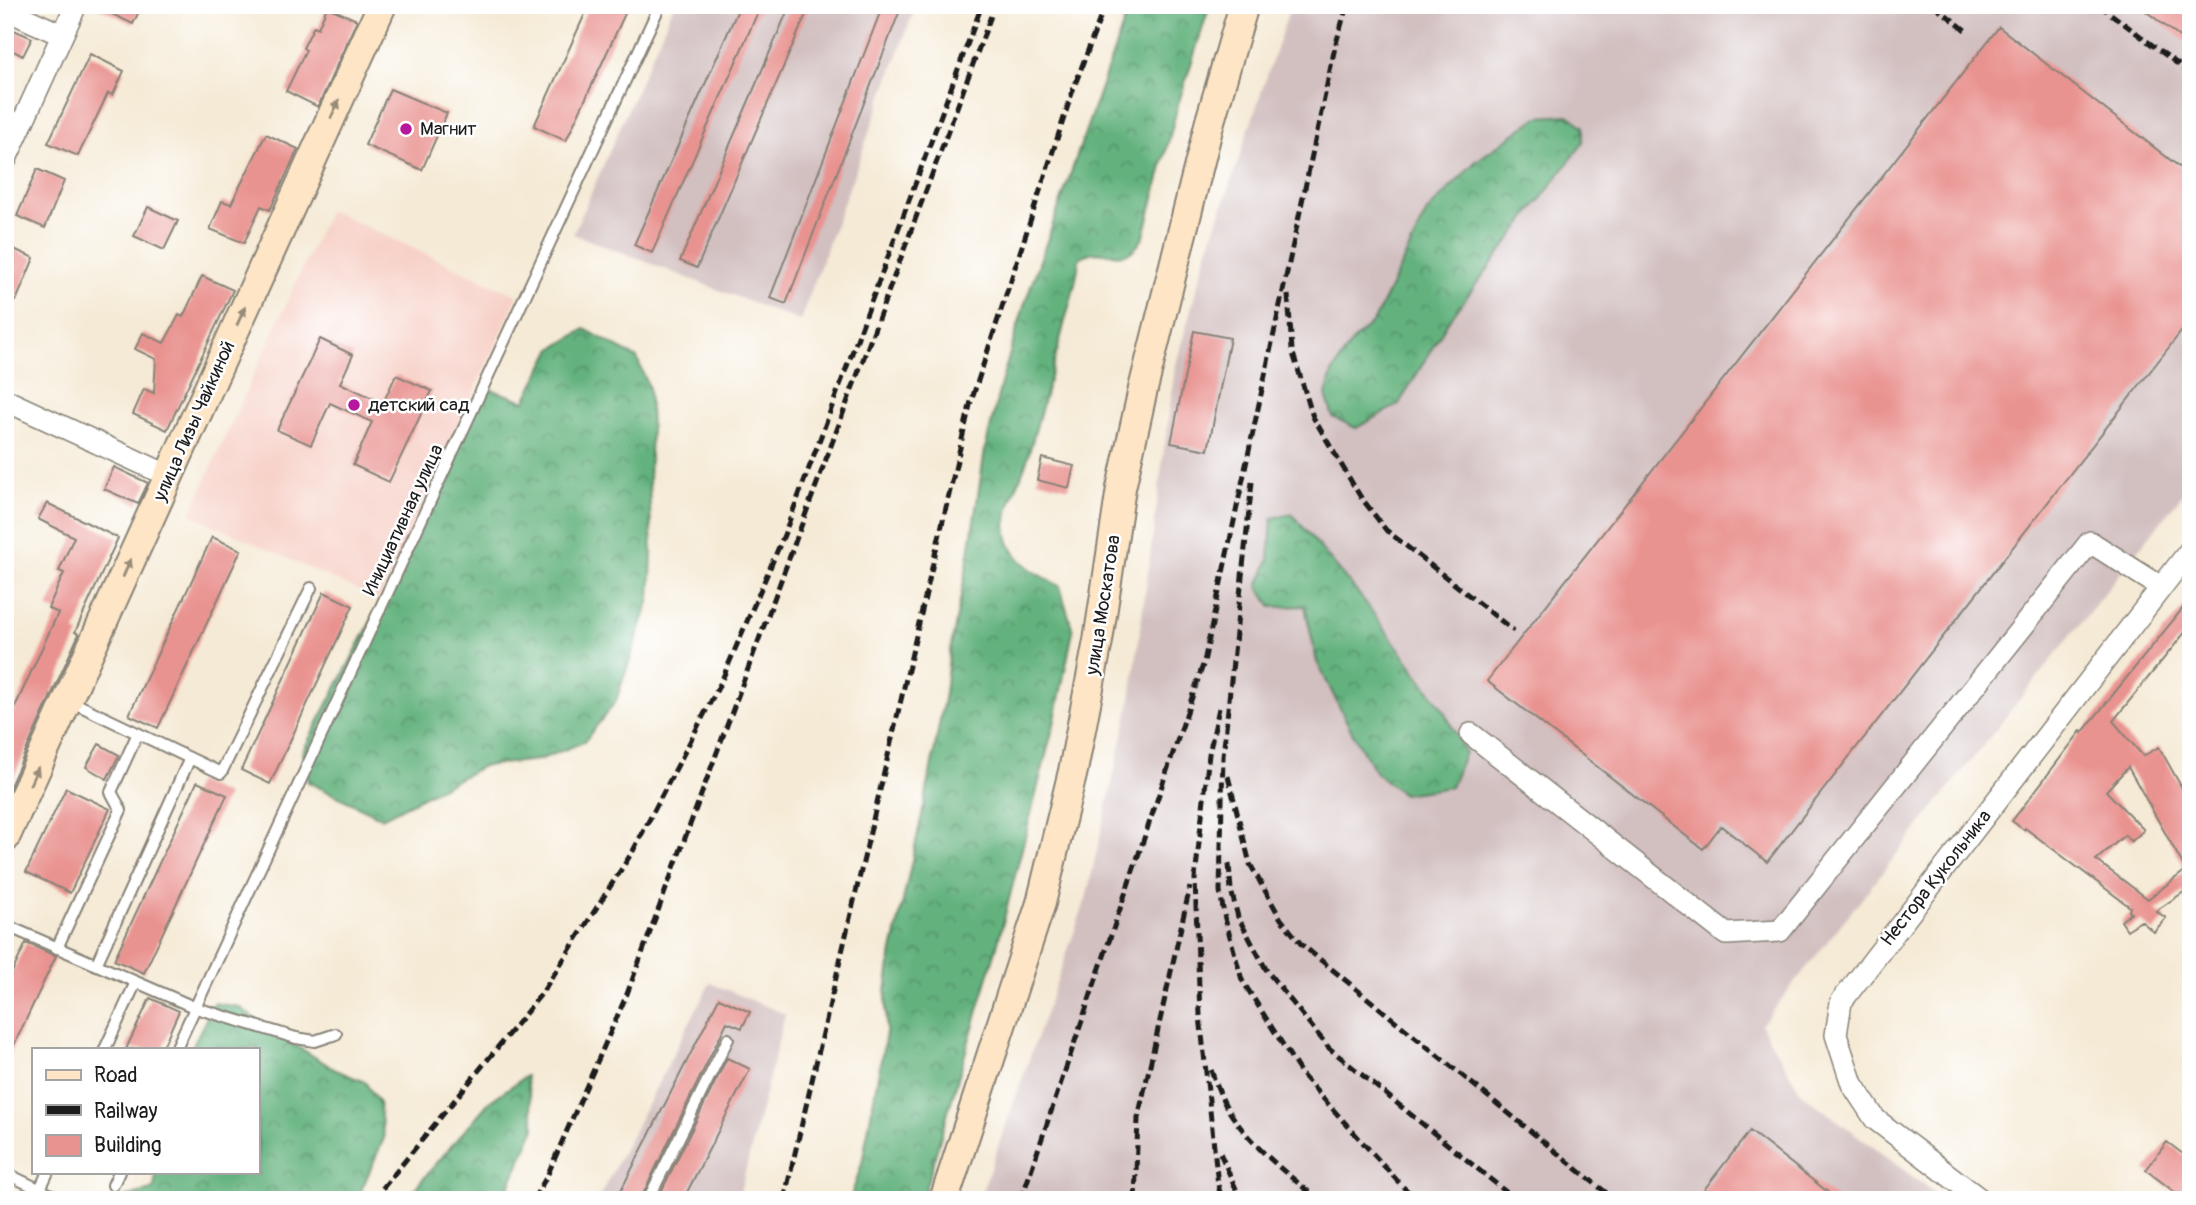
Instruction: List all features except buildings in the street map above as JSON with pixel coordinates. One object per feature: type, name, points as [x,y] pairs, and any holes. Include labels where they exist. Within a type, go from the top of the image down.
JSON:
[{"type":"main road","name":"улица Лизы Чайкиной","points":[[5,838],[382,5]]},
{"type":"main road","name":"улица Москатова","points":[[944,1200],[1041,903],[1073,772],[1098,642],[1121,488],[1143,389],[1210,121],[1244,5]]},
{"type":"street","points":[[5,160],[76,5]]},
{"type":"street","points":[[5,9],[62,35]]},
{"type":"street","points":[[5,400],[169,475]]},
{"type":"street","points":[[1471,734],[1726,934],[1780,931],[2090,542],[2161,587]]},
{"type":"street","name":"Нестора Кукольника","points":[[1981,1200],[1875,1119],[1852,1084],[1836,1035],[1841,1002],[2191,549]]},
{"type":"lane","name":"Инициативная улица","points":[[177,1048],[660,5]]},
{"type":"lane","points":[[68,700],[221,774],[311,588]]},
{"type":"lane","points":[[57,948],[121,810],[111,792],[138,733]]},
{"type":"lane","points":[[96,965],[190,758]]},
{"type":"lane","points":[[7,929],[196,1008],[296,1038],[315,1041],[336,1034]]},
{"type":"lane","points":[[105,1048],[136,982]]},
{"type":"lane","points":[[648,1200],[727,1039]]},
{"type":"lane","points":[[5,1173],[62,1200]]},
{"type":"lane","points":[[40,1189],[47,1174]]},
{"type":"lane","points":[[113,1185],[119,1174]]},
{"type":"shaded area","points":[[674,5],[916,5],[800,321],[573,234]]},
{"type":"shaded area","points":[[1291,5],[2191,5],[2191,484],[1761,1025],[1802,1094],[1944,1200],[979,1200],[1086,899],[1131,699],[1175,368],[1205,258]]},
{"type":"shaded area","name":"детский сад","points":[[329,210],[518,296],[379,600],[190,514]]},
{"type":"shaded area","points":[[710,983],[785,1014],[738,1200],[598,1200]]},
{"type":"green space","points":[[1130,5],[1210,5],[1178,105],[1144,236],[1128,253],[1120,255],[1096,252],[1079,259],[1074,290],[1037,425],[1008,511],[1007,532],[1013,550],[1030,569],[1060,586],[1073,631],[1054,724],[997,946],[922,1200],[850,1200],[862,1163],[886,1033],[886,991],[892,951],[925,801],[985,450],[1024,306]]},
{"type":"green space","points":[[1568,115],[1583,126],[1583,143],[1447,323],[1399,404],[1356,428],[1333,417],[1326,395],[1332,373],[1351,343],[1374,321],[1427,212],[1475,162],[1538,117]]},
{"type":"green space","points":[[585,329],[637,358],[649,388],[652,554],[650,599],[616,701],[584,742],[539,760],[483,766],[382,818],[308,782],[302,753],[404,559],[484,387],[525,401],[551,350]]},
{"type":"green space","points":[[1292,514],[1362,598],[1443,709],[1465,752],[1451,787],[1403,794],[1376,773],[1317,662],[1305,606],[1272,607],[1258,586],[1269,560],[1272,518]]},
{"type":"green space","points":[[214,1003],[239,1007],[269,1029],[336,1070],[365,1082],[379,1103],[384,1138],[357,1200],[114,1200],[154,1189],[156,1174],[259,1174],[259,1048],[192,1048]]},
{"type":"green space","points":[[526,1076],[535,1128],[503,1200],[405,1200],[489,1102]]},
{"type":"railway","points":[[373,1200],[542,993],[633,851],[721,682],[784,535],[982,5]]},
{"type":"railway","points":[[533,1200],[547,1176],[627,994],[995,5]]},
{"type":"railway","points":[[784,1200],[970,405],[1073,90],[1105,5]]},
{"type":"railway","points":[[1021,1200],[1204,662],[1335,47],[1347,5]]},
{"type":"railway","points":[[1934,5],[1969,33]]},
{"type":"railway","points":[[2099,5],[2191,74]]},
{"type":"railway","points":[[1288,295],[1292,350],[1313,417],[1360,496],[1386,530],[1514,631]]},
{"type":"railway","points":[[1252,482],[1223,756],[1220,891],[1224,915],[1242,980],[1302,1075],[1402,1186],[1418,1200]]},
{"type":"railway","points":[[1219,708],[1209,754],[1195,878],[1200,1016],[1218,1185],[1222,1200]]},
{"type":"railway","points":[[1228,776],[1250,864],[1281,919],[1301,944],[1615,1200]]},
{"type":"railway","points":[[1229,864],[1231,890],[1238,917],[1267,971],[1329,1048],[1516,1200]]},
{"type":"railway","points":[[1135,1200],[1138,1118],[1190,887]]},
{"type":"railway","points":[[1211,1070],[1226,1106],[1238,1124],[1270,1159],[1319,1200]]},
{"type":"railway","points":[[1220,1153],[1241,1200]]},
{"type":"place","name":"Магнит","points":[[406,129]]},
{"type":"place","name":"детский сад","points":[[354,405]]}]
